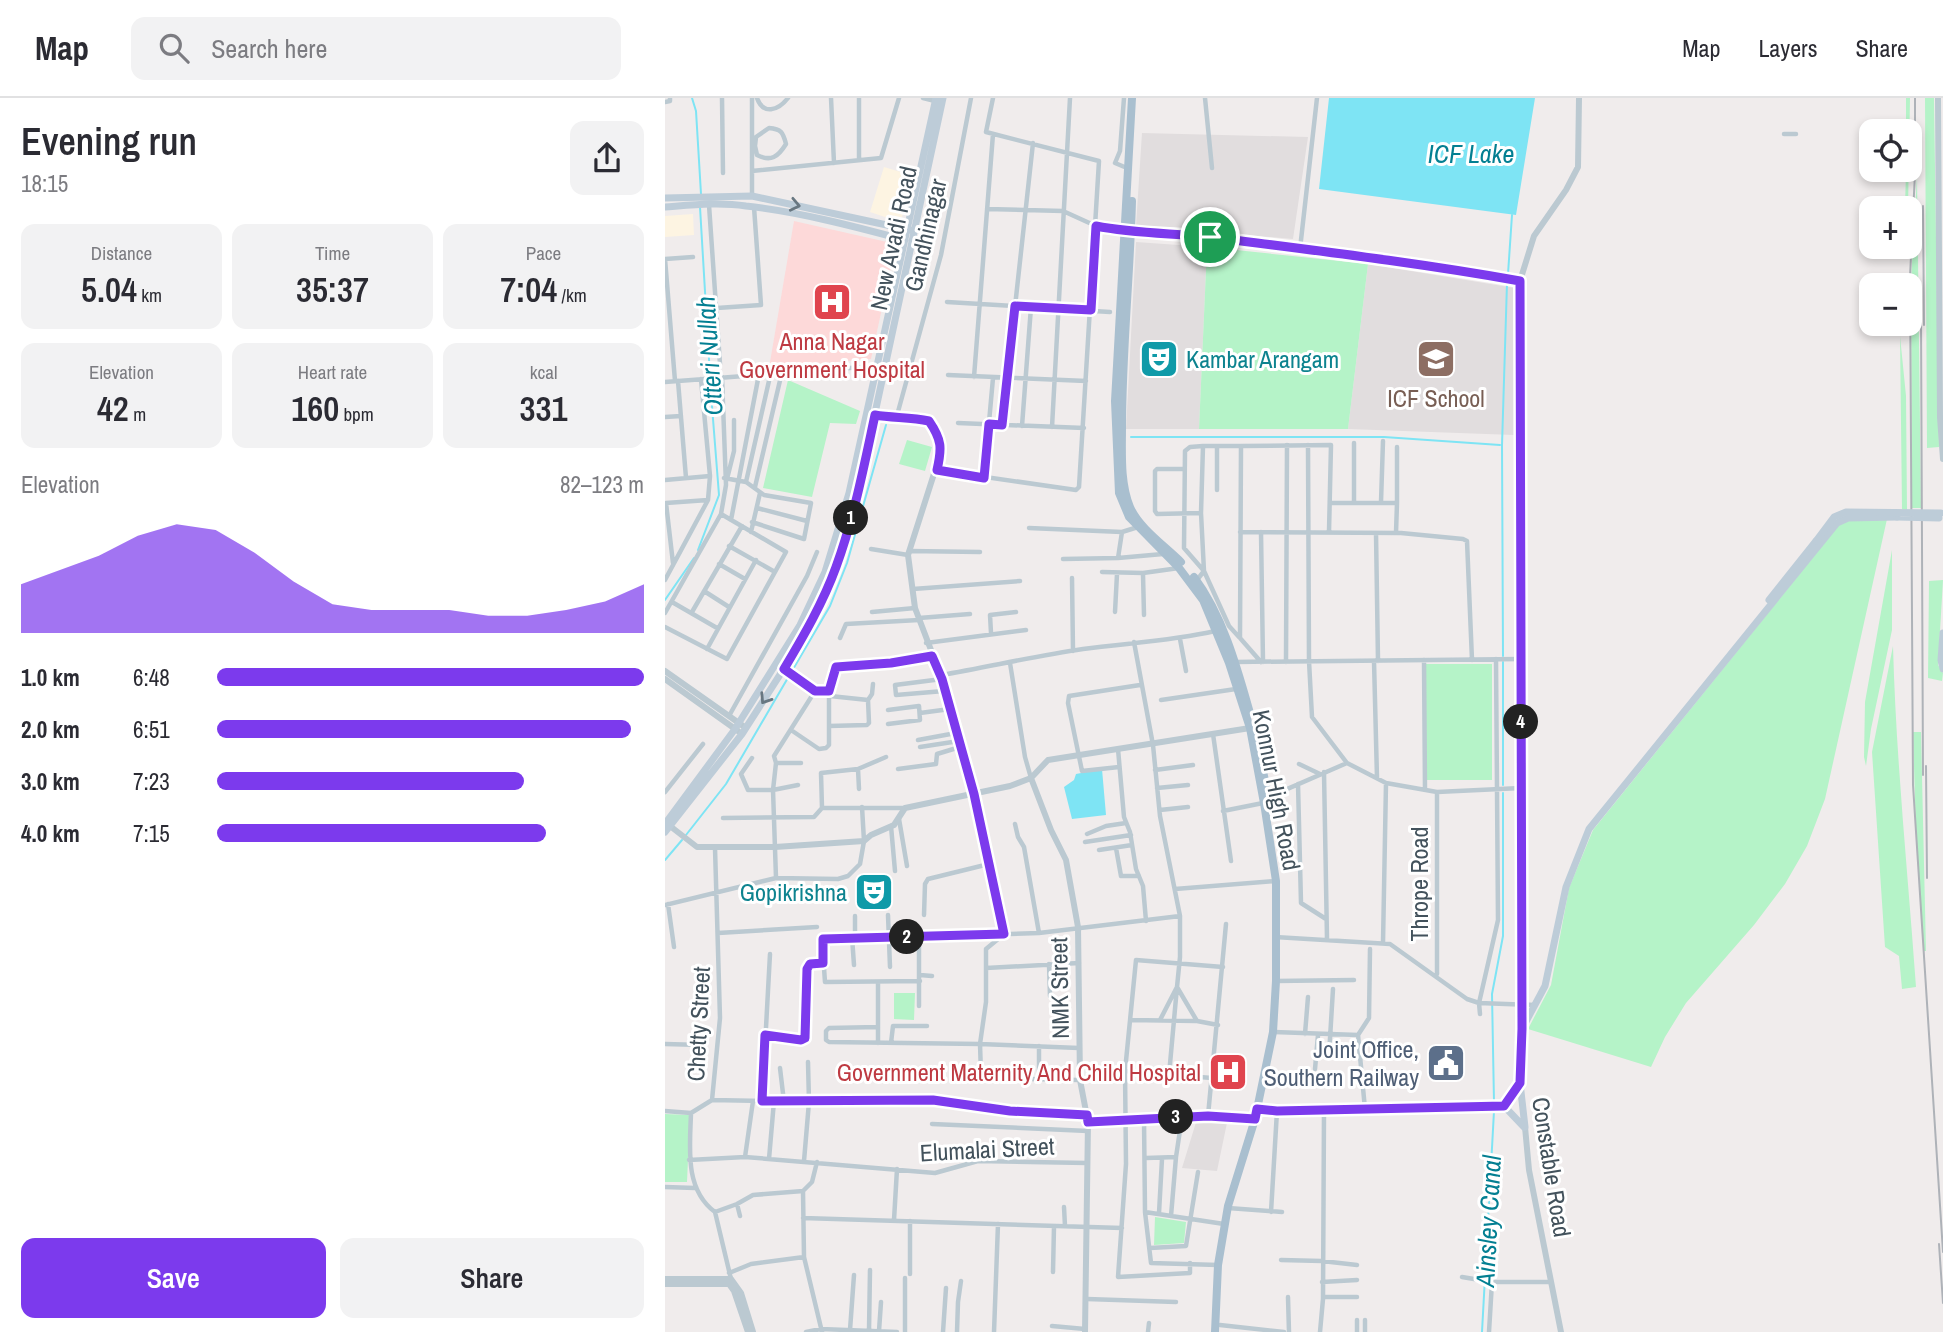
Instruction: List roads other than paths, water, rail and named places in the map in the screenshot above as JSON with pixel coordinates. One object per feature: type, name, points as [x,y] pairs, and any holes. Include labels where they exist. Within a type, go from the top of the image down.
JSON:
[{"type":"main road","name":"Konnur High Road","points":[[1134,98],[1128,169],[1129,232],[1115,312],[1119,493],[1129,517],[1179,568],[1203,600],[1229,663],[1250,728],[1266,800],[1276,881],[1273,1032],[1255,1119],[1225,1224],[1218,1265],[1218,1330]]},
{"type":"main road","points":[[1134,98],[1122,395],[1122,460],[1126,495],[1131,510],[1197,581],[1213,607],[1234,662],[1258,740],[1266,800]]},
{"type":"main road","name":"New Avadi Road","points":[[667,827],[776,664],[800,625],[825,572],[871,414],[912,242],[910,230],[938,99]]},
{"type":"main road","points":[[665,198],[752,196],[860,224],[912,242]]},
{"type":"main road","points":[[665,207],[754,207],[910,230]]},
{"type":"main road","name":"New Avadi Road","points":[[667,827],[744,731],[784,669],[819,607],[836,568],[856,501],[877,366],[903,239],[910,230]]},
{"type":"main road","points":[[1820,540],[1834,517],[1846,512],[1941,516]]},
{"type":"main road","points":[[1522,1029],[1545,986],[1566,887],[1590,829],[1759,618],[1769,600],[1820,540],[1843,519],[1941,516]]},
{"type":"main road","points":[[1942,666],[1943,633]]},
{"type":"main road","name":"Constable Road","points":[[1522,1029],[1520,1083],[1525,1127]]},
{"type":"main road","points":[[1504,1106],[1520,1083]]},
{"type":"main road","points":[[1257,1109],[1277,1111],[1504,1106],[1525,1127]]},
{"type":"street","points":[[665,102],[670,101],[670,98]]},
{"type":"street","points":[[722,98],[723,173]]},
{"type":"street","points":[[754,99],[762,108],[774,110],[782,106],[788,98]]},
{"type":"street","points":[[831,98],[834,163]]},
{"type":"street","points":[[859,98],[859,160]]},
{"type":"street","points":[[752,171],[881,158],[899,98]]},
{"type":"street","points":[[923,98],[938,99]]},
{"type":"street","name":"Gandhinagar","points":[[897,419],[941,255],[971,98]]},
{"type":"street","points":[[937,470],[1076,490],[1079,487],[1099,161],[986,132],[993,98]]},
{"type":"street","points":[[1052,426],[1070,98]]},
{"type":"street","points":[[1124,98],[1120,151],[1115,163],[1128,169]]},
{"type":"street","points":[[1205,98],[1212,168]]},
{"type":"street","points":[[1300,249],[1317,98]]},
{"type":"street","name":"Constable Road","points":[[1522,1029],[1520,281],[1534,236],[1566,190],[1578,167],[1579,98]]},
{"type":"street","points":[[1938,98],[1943,459]]},
{"type":"street","points":[[752,196],[754,99]]},
{"type":"street","points":[[769,128],[779,129],[784,133],[786,144],[779,155],[772,159],[757,155],[753,146],[756,137],[769,128]]},
{"type":"street","points":[[974,377],[993,134]]},
{"type":"street","points":[[1784,134],[1796,134]]},
{"type":"street","points":[[1002,425],[1034,143]]},
{"type":"street","points":[[703,205],[717,308],[720,364]]},
{"type":"street","points":[[717,308],[761,306],[754,207]]},
{"type":"street","points":[[987,209],[1063,211],[1096,226],[1129,232],[1215,237],[1378,258],[1520,281]]},
{"type":"street","points":[[686,478],[665,259],[692,257]]},
{"type":"street","points":[[947,302],[1115,312]]},
{"type":"street","points":[[1022,426],[1031,307]]},
{"type":"street","points":[[665,382],[877,366]]},
{"type":"street","points":[[745,482],[771,372]]},
{"type":"street","points":[[755,487],[782,372]]},
{"type":"street","points":[[731,520],[759,374]]},
{"type":"street","points":[[949,375],[1086,381]]},
{"type":"street","points":[[665,613],[722,514],[726,478],[722,377]]},
{"type":"street","points":[[984,478],[993,378]]},
{"type":"street","points":[[665,580],[708,500],[711,476],[701,379]]},
{"type":"street","points":[[871,414],[929,421],[940,437],[937,470],[908,553],[915,608],[941,677],[974,794],[1004,934]]},
{"type":"street","points":[[665,417],[681,416]]},
{"type":"street","points":[[726,478],[734,451],[734,420]]},
{"type":"street","points":[[958,424],[1084,428]]},
{"type":"street","points":[[1381,502],[1383,441]]},
{"type":"street","points":[[1353,502],[1354,443]]},
{"type":"street","points":[[1286,662],[1287,445]]},
{"type":"street","points":[[1308,445],[1309,661],[1312,719],[1347,763],[1386,783],[1437,792],[1521,788]]},
{"type":"street","points":[[1262,662],[1229,626],[1215,590],[1204,571],[1184,548],[1183,469],[1187,448],[1331,445],[1329,532]]},
{"type":"street","points":[[1197,581],[1204,571],[1201,513],[1203,446]]},
{"type":"street","points":[[1217,446],[1217,490]]},
{"type":"street","points":[[1240,638],[1241,446]]},
{"type":"street","points":[[1396,533],[1397,447]]},
{"type":"street","points":[[1183,469],[1157,468],[1155,511],[1157,514],[1201,513]]},
{"type":"street","points":[[665,480],[711,476]]},
{"type":"street","points":[[726,478],[745,482],[760,493],[811,503],[804,539],[753,522]]},
{"type":"street","points":[[751,532],[760,493]]},
{"type":"street","points":[[673,564],[666,503],[708,500]]},
{"type":"street","points":[[1331,503],[1397,503]]},
{"type":"street","points":[[757,508],[807,521]]},
{"type":"street","points":[[665,627],[726,659],[786,552],[722,514]]},
{"type":"street","points":[[692,612],[742,526]]},
{"type":"street","points":[[1029,528],[1122,532],[1138,527]]},
{"type":"street","points":[[1118,558],[1122,532]]},
{"type":"street","points":[[1240,532],[1396,533],[1467,541],[1472,660]]},
{"type":"street","points":[[1261,532],[1262,662]]},
{"type":"street","points":[[1376,533],[1377,779]]},
{"type":"street","points":[[729,546],[775,572]]},
{"type":"street","points":[[871,549],[908,553],[980,552]]},
{"type":"street","points":[[729,716],[801,587],[817,552]]},
{"type":"street","points":[[1063,559],[1164,554]]},
{"type":"street","points":[[707,649],[756,560]]},
{"type":"street","points":[[719,564],[745,579]]},
{"type":"street","points":[[1103,572],[1143,573],[1179,568]]},
{"type":"street","points":[[1143,573],[1144,615]]},
{"type":"street","points":[[1115,612],[1117,574]]},
{"type":"street","points":[[1072,578],[1073,651]]},
{"type":"street","points":[[913,589],[1020,581]]},
{"type":"street","points":[[704,591],[729,607]]},
{"type":"street","points":[[672,602],[717,628]]},
{"type":"street","points":[[873,612],[915,608]]},
{"type":"street","points":[[991,633],[991,614],[1016,612]]},
{"type":"street","points":[[840,638],[846,624],[969,614]]},
{"type":"street","points":[[926,643],[1026,630]]},
{"type":"street","points":[[944,691],[896,695],[895,685],[1073,651],[1134,642],[1180,639],[1215,631]]},
{"type":"street","points":[[1180,639],[1186,671]]},
{"type":"street","points":[[1134,642],[1153,745],[1160,810],[1180,916],[1179,963],[1169,1074]]},
{"type":"street","points":[[791,730],[819,749],[829,746],[830,694],[836,667],[891,663],[932,656]]},
{"type":"street","points":[[1480,1014],[1479,1003],[1497,920],[1501,659]]},
{"type":"street","points":[[1234,662],[1521,659]]},
{"type":"street","points":[[1424,660],[1425,790]]},
{"type":"street","points":[[1010,663],[1025,757],[1031,778]]},
{"type":"street","points":[[776,664],[815,691],[868,700]]},
{"type":"street","points":[[665,671],[729,716],[737,726]]},
{"type":"street","points":[[666,682],[744,731]]},
{"type":"street","points":[[829,726],[867,725],[868,700],[873,684]]},
{"type":"street","points":[[1119,767],[1081,771],[1067,703],[1069,696],[1140,685]]},
{"type":"street","points":[[1161,700],[1236,689]]},
{"type":"street","points":[[776,878],[774,756],[815,691]]},
{"type":"street","points":[[888,710],[919,706],[921,720],[888,724]]},
{"type":"street","points":[[920,713],[950,709]]},
{"type":"street","points":[[822,808],[905,808],[1010,786],[1031,778],[1048,760],[1250,728]]},
{"type":"street","points":[[1213,734],[1231,860]]},
{"type":"street","points":[[918,740],[958,740]]},
{"type":"street","points":[[920,747],[958,740]]},
{"type":"street","points":[[898,769],[936,764],[937,754],[958,740]]},
{"type":"street","points":[[665,792],[703,744]]},
{"type":"street","points":[[1118,749],[1126,823],[1144,893],[1146,921]]},
{"type":"street","points":[[723,818],[814,817],[822,808],[821,773],[857,769],[886,757]]},
{"type":"street","points":[[752,758],[741,774],[748,790],[773,790],[798,785]]},
{"type":"street","points":[[776,763],[801,763]]},
{"type":"street","points":[[1223,811],[1266,800],[1347,763]]},
{"type":"street","points":[[1299,764],[1322,773]]},
{"type":"street","points":[[1155,770],[1193,765]]},
{"type":"street","points":[[857,769],[859,789]]},
{"type":"street","points":[[1322,773],[1327,939]]},
{"type":"street","name":"NMK Street","points":[[1031,778],[1066,860],[1078,927],[1080,1080],[1088,1131],[1085,1331]]},
{"type":"street","points":[[1383,943],[1386,783]]},
{"type":"street","points":[[1298,784],[1301,903],[1326,919]]},
{"type":"street","points":[[1157,788],[1188,785]]},
{"type":"street","name":"Thrope Road","points":[[1437,792],[1437,975]]},
{"type":"street","points":[[674,947],[667,905],[776,878],[838,879],[848,876],[860,864],[864,841],[862,807]]},
{"type":"street","points":[[1160,810],[1188,807]]},
{"type":"street","points":[[667,827],[697,847],[775,847],[864,841],[891,826],[905,808]]},
{"type":"street","points":[[899,818],[907,866]]},
{"type":"street","points":[[1087,834],[1106,826],[1126,823]]},
{"type":"street","points":[[1016,824],[1018,837],[1024,847],[1039,933]]},
{"type":"street","points":[[891,826],[895,871]]},
{"type":"street","points":[[1084,842],[1131,835]]},
{"type":"street","points":[[1099,850],[1132,845]]},
{"type":"street","name":"Chetty Street","points":[[695,1188],[689,1160],[691,1113],[712,1100],[720,1018],[715,848]]},
{"type":"street","points":[[1116,848],[1121,876],[1139,876]]},
{"type":"street","points":[[924,915],[927,879],[989,864]]},
{"type":"street","points":[[1175,889],[1276,881]]},
{"type":"street","points":[[888,915],[890,967]]},
{"type":"street","points":[[854,965],[855,916]]},
{"type":"street","points":[[932,976],[878,982],[824,981],[823,939],[1039,933],[1180,916]]},
{"type":"street","points":[[1208,1116],[1226,924]]},
{"type":"street","points":[[718,933],[817,927]]},
{"type":"street","points":[[1004,934],[986,949],[986,1002],[980,1044],[981,1074],[984,1078],[1080,1080]]},
{"type":"street","points":[[919,937],[919,1006]]},
{"type":"street","points":[[1274,937],[1390,944],[1467,999],[1479,1003],[1535,1005]]},
{"type":"street","points":[[1365,1109],[1358,1035],[1369,1018],[1370,949]]},
{"type":"street","points":[[762,1101],[770,954]]},
{"type":"street","points":[[1190,1263],[1190,1273],[1118,1277],[1126,1164],[1125,1071],[1136,960],[1223,967]]},
{"type":"street","points":[[765,1035],[801,1040],[805,1038],[807,966],[823,963]]},
{"type":"street","points":[[986,968],[1079,963]]},
{"type":"street","points":[[1049,964],[1050,996]]},
{"type":"street","points":[[1276,981],[1354,980]]},
{"type":"street","points":[[878,982],[878,1042]]},
{"type":"street","points":[[1160,1020],[1177,987]]},
{"type":"street","points":[[1177,987],[1197,1021]]},
{"type":"street","points":[[1329,1055],[1333,989]]},
{"type":"street","points":[[1305,1034],[1308,997]]},
{"type":"street","points":[[1130,1020],[1197,1021],[1217,1025]]},
{"type":"street","points":[[891,1042],[893,1026],[927,1026]]},
{"type":"street","points":[[878,1027],[829,1028],[826,1041],[1079,1048]]},
{"type":"street","points":[[1273,1032],[1358,1035]]},
{"type":"street","points":[[1314,1069],[1318,1035]]},
{"type":"street","points":[[665,1044],[702,1045]]},
{"type":"street","points":[[1039,1046],[1039,1079]]},
{"type":"street","points":[[804,1161],[809,1102],[808,1062]]},
{"type":"street","points":[[780,1068],[785,1102]]},
{"type":"street","points":[[1125,1071],[1212,1078]]},
{"type":"street","points":[[712,1100],[933,1100],[1087,1118],[1124,1120],[1208,1116],[1255,1119]]},
{"type":"street","points":[[745,1157],[753,1101]]},
{"type":"street","points":[[769,1159],[773,1101]]},
{"type":"street","points":[[1320,1332],[1323,1297],[1324,1110]]},
{"type":"street","points":[[665,1111],[691,1113]]},
{"type":"street","points":[[1271,1212],[1277,1111]]},
{"type":"street","points":[[1171,1216],[1182,1117]]},
{"type":"street","points":[[1144,1119],[1145,1212],[1151,1263],[1218,1265]]},
{"type":"street","points":[[932,1124],[1088,1131]]},
{"type":"street","name":"Constable Road","points":[[1525,1127],[1529,1170],[1561,1332]]},
{"type":"street","name":"Elumalai Street","points":[[689,1160],[745,1157],[935,1173],[978,1161],[1088,1163]]},
{"type":"street","points":[[1146,1158],[1176,1157]]},
{"type":"street","points":[[1159,1213],[1162,1158]]},
{"type":"street","points":[[715,1212],[753,1195],[803,1191],[812,1182],[817,1162]]},
{"type":"street","points":[[894,1221],[897,1169]]},
{"type":"street","points":[[1150,1248],[1186,1246],[1198,1172]]},
{"type":"street","points":[[665,1187],[695,1188],[703,1203],[715,1212],[730,1279],[748,1332]]},
{"type":"street","points":[[803,1191],[804,1256],[821,1331]]},
{"type":"street","points":[[737,1204],[740,1216]]},
{"type":"street","points":[[1065,1207],[1066,1226]]},
{"type":"street","points":[[1228,1208],[1282,1212]]},
{"type":"street","points":[[1145,1212],[1225,1224]]},
{"type":"street","points":[[803,1218],[1122,1228]]},
{"type":"street","points":[[905,1332],[910,1221]]},
{"type":"street","points":[[994,1332],[998,1224]]},
{"type":"street","points":[[1053,1272],[1054,1226]]},
{"type":"street","points":[[665,1284],[730,1279],[751,1264],[804,1256]]},
{"type":"street","points":[[1281,1260],[1357,1265]]},
{"type":"street","points":[[869,1331],[870,1270]]},
{"type":"street","points":[[851,1331],[854,1275]]},
{"type":"street","points":[[1462,1277],[1487,1281],[1551,1282]]},
{"type":"street","points":[[665,1279],[730,1279]]},
{"type":"street","points":[[730,1279],[741,1293],[753,1332]]},
{"type":"street","points":[[1322,1282],[1357,1280]]},
{"type":"street","points":[[1487,1281],[1489,1332]]},
{"type":"street","points":[[957,1332],[961,1282]]},
{"type":"street","points":[[943,1332],[946,1288]]},
{"type":"street","points":[[1218,1330],[1287,1332],[1288,1297]]},
{"type":"street","points":[[1323,1297],[1357,1297]]},
{"type":"street","points":[[1087,1299],[1176,1302]]},
{"type":"street","points":[[879,1331],[881,1302]]},
{"type":"street","points":[[1357,1320],[1357,1332]]},
{"type":"street","points":[[1365,1320],[1365,1332]]},
{"type":"street","points":[[1148,1332],[1149,1323]]},
{"type":"street","points":[[1052,1326],[1085,1331]]},
{"type":"street","points":[[806,1332],[897,1332]]},
{"type":"water","name":"ICF Lake","points":[[1329,98],[1535,98],[1516,215],[1319,189]]},
{"type":"water","points":[[1102,769],[1106,815],[1072,819],[1064,787],[1074,780],[1076,774]]},
{"type":"waterway","name":"Otteri Nullah","points":[[692,98],[696,111],[701,194]]},
{"type":"waterway","name":"Otteri Nullah","points":[[700,207],[710,376]]},
{"type":"waterway","name":"Ainsley Canal","points":[[1508,274],[1512,215]]},
{"type":"waterway","name":"Ainsley Canal","points":[[1503,656],[1502,445],[1507,283]]},
{"type":"waterway","name":"Otteri Nullah","points":[[698,550],[719,495],[710,381]]},
{"type":"waterway","points":[[792,671],[830,606],[847,563],[886,425]]},
{"type":"waterway","points":[[1131,437],[1384,437],[1500,445]]},
{"type":"waterway","name":"Otteri Nullah","points":[[665,600],[694,558]]},
{"type":"waterway","name":"Ainsley Canal","points":[[1503,662],[1503,785]]},
{"type":"waterway","points":[[686,835],[726,784],[789,676]]},
{"type":"waterway","name":"Ainsley Canal","points":[[1494,1102],[1492,994],[1503,936],[1503,793]]},
{"type":"waterway","points":[[665,860],[682,840]]},
{"type":"waterway","name":"Ainsley Canal","points":[[1482,1332],[1494,1111]]},
{"type":"railway","points":[[1915,98],[1910,277],[1913,785],[1943,1252]]},
{"type":"railway","points":[[1923,206],[1924,325]]},
{"type":"railway","points":[[1921,336],[1923,775]]},
{"type":"railway","points":[[1926,766],[1927,878]]},
{"type":"railway","points":[[1939,1244],[1943,1303]]},
{"type":"place","name":"Anna Nagar Government Hospital","points":[[832,302]]},
{"type":"place","name":"Kambar Arangam","points":[[1159,359]]},
{"type":"place","name":"ICF School","points":[[1436,359]]},
{"type":"place","name":"Gopikrishna","points":[[874,892]]},
{"type":"place","name":"Joint Office, Southern Railway","points":[[1446,1063]]},
{"type":"place","name":"Government Maternity And Child Hospital","points":[[1228,1072]]}]
